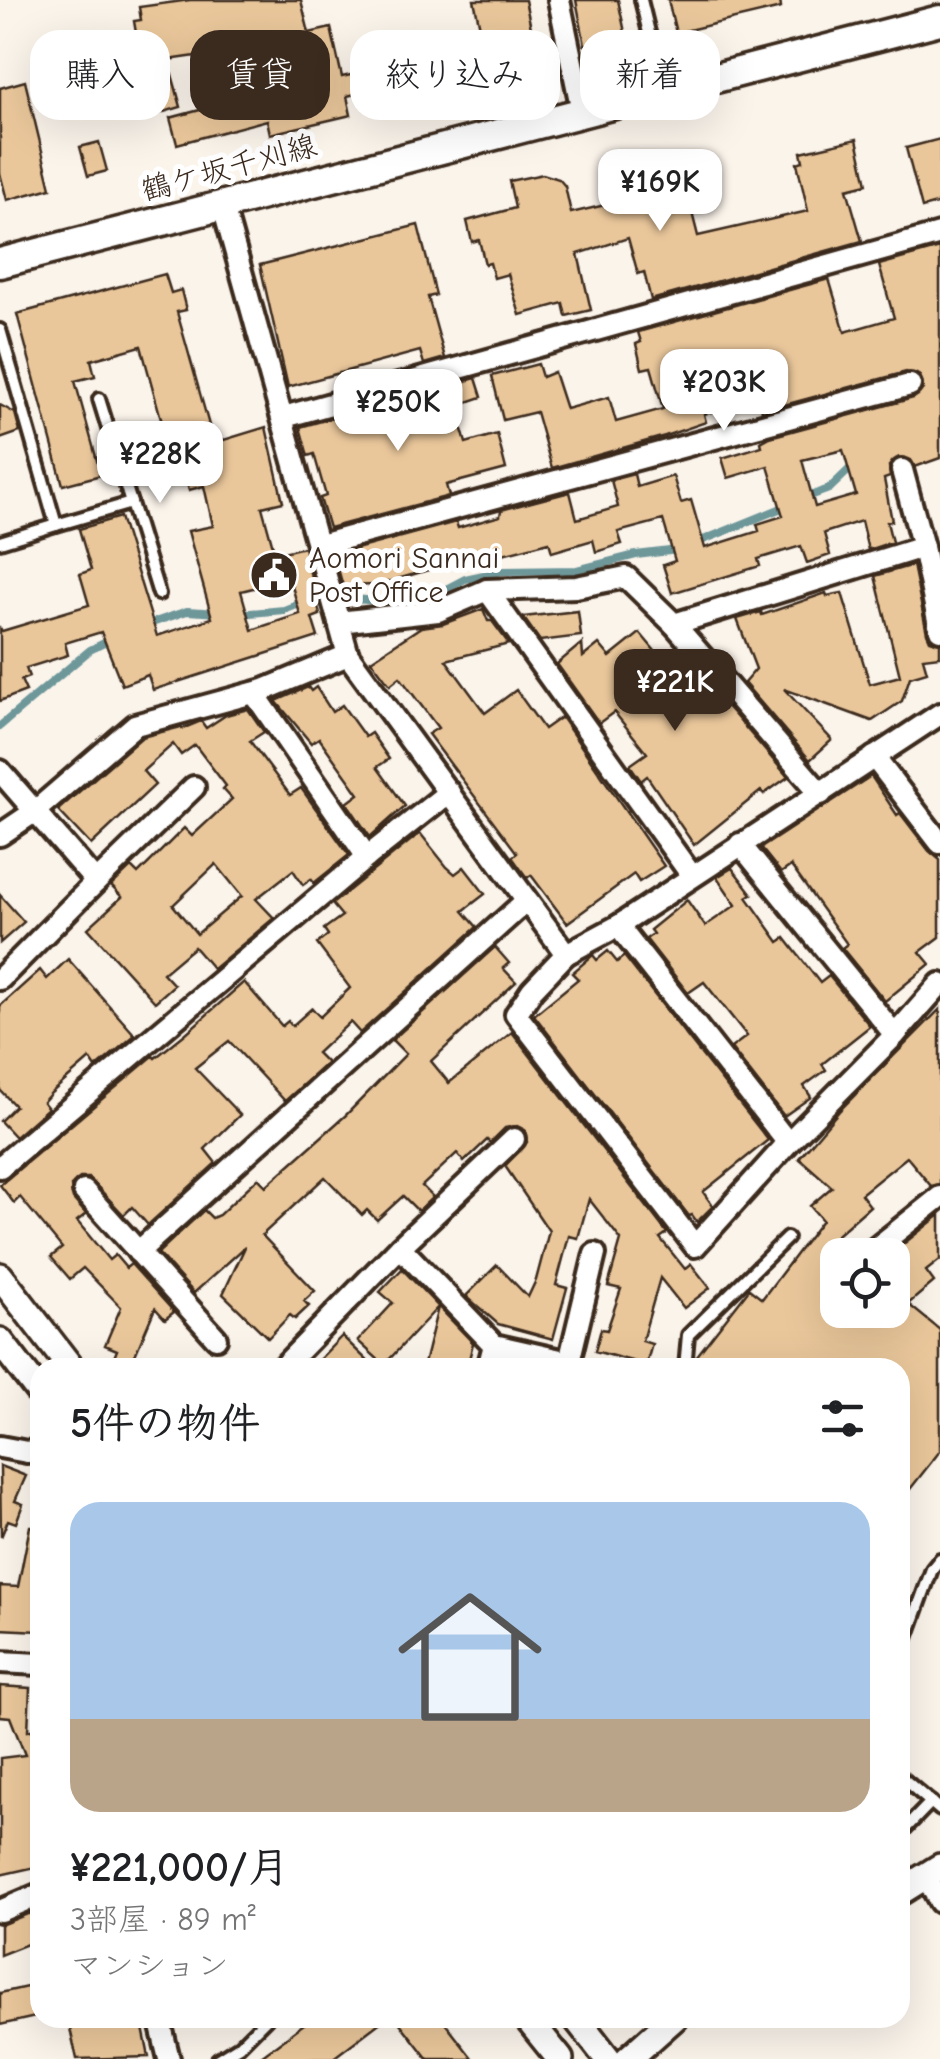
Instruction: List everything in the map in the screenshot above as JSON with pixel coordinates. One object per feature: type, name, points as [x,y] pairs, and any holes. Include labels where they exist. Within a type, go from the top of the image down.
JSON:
[{"type":"main road","name":"鶴ケ坂千刈線","points":[[720,75],[940,20]]},
{"type":"main road","name":"鶴ケ坂千刈線","points":[[0,262],[580,111]]},
{"type":"street","points":[[559,0],[580,100]]},
{"type":"street","points":[[222,203],[348,655],[566,954]]},
{"type":"street","points":[[284,417],[940,234]]},
{"type":"street","points":[[320,545],[910,385]]},
{"type":"street","points":[[902,470],[940,630]]},
{"type":"street","points":[[674,624],[923,547]]},
{"type":"street","points":[[338,615],[438,611],[487,590],[576,588],[626,578],[674,624],[821,794]]},
{"type":"street","points":[[487,590],[692,876]]},
{"type":"street","points":[[0,835],[34,812],[134,725],[254,692],[348,655]]},
{"type":"street","points":[[254,692],[367,857]]},
{"type":"street","points":[[940,714],[618,926],[566,954],[532,990],[516,1014],[695,1246],[940,984]]},
{"type":"street","points":[[874,758],[940,843]]},
{"type":"street","points":[[0,771],[96,882]]},
{"type":"street","points":[[0,980],[194,787]]},
{"type":"street","points":[[0,1167],[448,792]]},
{"type":"street","points":[[740,844],[896,1035]]},
{"type":"street","points":[[138,1252],[526,901]]},
{"type":"street","points":[[618,926],[788,1143]]},
{"type":"street","points":[[292,1358],[400,1247],[514,1139]]},
{"type":"street","points":[[84,1191],[216,1338]]},
{"type":"street","points":[[888,1238],[940,1196]]},
{"type":"street","points":[[400,1247],[494,1345],[547,1358]]},
{"type":"street","points":[[577,1358],[595,1254]]},
{"type":"street","points":[[0,1276],[63,1358]]},
{"type":"street","points":[[0,1342],[30,1380]]},
{"type":"street","points":[[491,1358],[494,1345]]},
{"type":"street","points":[[0,1447],[30,1452]]},
{"type":"street","points":[[0,1662],[30,1664]]},
{"type":"street","points":[[910,1886],[933,1872],[940,1902]]},
{"type":"street","points":[[0,1911],[30,1898]]},
{"type":"street","points":[[161,2028],[169,2059]]},
{"type":"street","points":[[535,2028],[560,2059]]},
{"type":"street","points":[[584,2028],[608,2059]]},
{"type":"street","points":[[628,2059],[663,2028]]},
{"type":"lane","points":[[641,0],[648,30]]},
{"type":"lane","points":[[0,330],[56,525]]},
{"type":"lane","points":[[99,399],[158,594]]},
{"type":"lane","points":[[0,542],[131,502]]},
{"type":"lane","points":[[686,1358],[688,1335],[787,1238]]},
{"type":"lane","points":[[910,1630],[932,1569],[940,1559]]},
{"type":"lane","points":[[910,1785],[935,1806],[910,1826]]},
{"type":"lane","points":[[218,2059],[239,2046],[256,2028]]},
{"type":"building","points":[[190,0],[301,0],[308,30],[190,30],[190,57],[170,60],[170,30],[136,30],[134,21],[141,20],[139,7]]},
{"type":"building","points":[[474,0],[525,0],[531,30],[480,30]]},
{"type":"building","points":[[576,0],[618,0],[624,30],[582,30]]},
{"type":"building","points":[[668,0],[780,0],[781,8],[675,30]]},
{"type":"building","points":[[331,28],[342,77],[350,75],[350,115],[330,120],[330,30],[322,30]]},
{"type":"building","points":[[170,67],[181,107],[170,110]]},
{"type":"building","points":[[25,81],[30,120],[34,120],[51,188],[7,200],[0,173],[0,88]]},
{"type":"building","points":[[190,113],[190,120],[267,120],[177,144],[170,118]]},
{"type":"building","points":[[267,120],[330,120],[270,134]]},
{"type":"building","points":[[857,139],[867,184],[847,189],[862,241],[651,300],[644,272],[638,274],[628,238],[578,254],[591,310],[566,316],[563,303],[520,315],[508,274],[494,278],[490,263],[485,264],[479,240],[472,242],[467,221],[515,208],[509,181],[543,174],[559,179],[565,186],[571,213],[627,200],[631,193],[646,186],[661,191],[685,185],[698,236],[808,211],[797,163],[803,161],[801,152]]},
{"type":"building","points":[[940,139],[940,203],[922,208],[906,148]]},
{"type":"building","points":[[99,142],[107,171],[88,176],[80,147]]},
{"type":"building","points":[[418,225],[436,295],[428,297],[445,358],[424,364],[420,351],[288,387],[260,265]]},
{"type":"building","points":[[940,248],[940,458],[915,467],[911,460],[899,457],[889,466],[890,477],[884,479],[892,542],[868,550],[861,521],[824,533],[830,555],[807,563],[801,546],[758,559],[760,566],[672,593],[663,565],[675,561],[663,520],[618,532],[622,544],[596,552],[593,540],[552,552],[549,542],[460,565],[459,561],[377,585],[343,586],[334,555],[456,522],[458,528],[500,516],[501,510],[570,492],[577,519],[618,507],[611,480],[634,474],[637,487],[673,476],[681,503],[691,500],[705,548],[759,531],[757,524],[783,516],[768,466],[728,478],[722,458],[762,446],[761,442],[770,437],[914,398],[923,389],[920,376],[906,372],[762,411],[759,399],[704,414],[706,422],[665,436],[552,468],[536,412],[503,420],[492,376],[538,364],[542,377],[554,372],[566,409],[609,397],[616,422],[663,409],[651,367],[642,369],[636,344],[641,342],[638,332],[829,279],[845,332],[894,318],[879,265]],"holes":[[[843,450],[856,495],[815,507],[802,460]]]},
{"type":"building","points":[[165,274],[171,293],[181,290],[186,310],[177,312],[214,443],[266,427],[283,502],[262,507],[275,554],[304,547],[320,615],[312,618],[318,637],[153,690],[148,675],[122,685],[101,632],[65,643],[68,655],[26,668],[29,677],[21,680],[26,691],[0,701],[0,629],[89,605],[80,574],[91,570],[79,529],[120,517],[157,636],[212,618],[188,531],[213,526],[204,486],[189,490],[176,442],[168,444],[141,346],[91,360],[95,376],[75,381],[101,475],[63,485],[17,314]],"holes":[[[290,579],[300,614],[252,630],[241,591]]]},
{"type":"building","points":[[476,378],[482,397],[455,406],[466,443],[497,434],[506,469],[446,485],[449,496],[329,528],[320,498],[326,496],[314,454],[308,456],[300,427]]},
{"type":"building","points":[[0,405],[15,413],[20,432],[0,439]]},
{"type":"building","points":[[913,565],[927,633],[930,640],[940,643],[940,656],[923,658],[927,672],[910,677],[902,701],[872,721],[784,689],[832,740],[810,760],[744,683],[756,669],[737,619],[761,612],[762,615],[826,593],[842,593],[870,684],[900,676],[875,576]]},
{"type":"building","points":[[483,609],[488,621],[509,644],[446,660],[485,713],[516,690],[544,729],[561,717],[664,866],[639,882],[634,874],[567,923],[531,875],[527,878],[512,857],[517,853],[428,734],[438,728],[400,677],[390,685],[371,660],[421,627],[443,624]]},
{"type":"building","points":[[578,611],[581,636],[540,641],[523,617]]},
{"type":"building","points":[[640,633],[686,688],[698,679],[722,708],[725,704],[788,777],[764,794],[761,791],[694,845],[647,776],[641,781],[630,765],[647,753],[614,712],[599,723],[557,664],[582,643],[583,657],[599,644],[610,657]]},
{"type":"building","points":[[308,687],[311,691],[316,687],[332,712],[342,705],[365,737],[371,733],[389,759],[377,767],[405,806],[370,837],[347,803],[359,794],[319,738],[311,743],[276,701]]},
{"type":"building","points":[[248,709],[264,732],[250,741],[290,795],[301,788],[349,855],[314,883],[311,879],[303,885],[293,870],[256,899],[274,918],[213,969],[194,947],[163,973],[174,985],[155,1002],[88,928],[122,897],[111,886],[131,867],[138,874],[184,828],[192,836],[232,799],[223,789],[226,786],[195,745],[181,755],[173,744],[143,771],[155,785],[91,845],[58,810],[142,737],[201,721],[206,728],[226,715]],"holes":[[[216,864],[242,896],[197,934],[173,905]]]},
{"type":"building","points":[[871,776],[897,815],[900,813],[940,860],[940,937],[920,952],[930,964],[885,1001],[842,948],[847,944],[791,866],[781,873],[761,848]]},
{"type":"building","points":[[420,833],[447,867],[455,874],[464,867],[485,894],[463,911],[477,927],[360,1033],[350,1022],[317,1053],[327,1063],[285,1101],[229,1041],[195,1068],[240,1115],[205,1149],[216,1163],[148,1225],[132,1207],[124,1215],[89,1178],[80,1178],[71,1186],[73,1199],[86,1214],[77,1221],[109,1260],[115,1255],[126,1268],[131,1264],[174,1312],[165,1319],[155,1308],[134,1358],[114,1358],[117,1350],[105,1345],[121,1307],[83,1268],[70,1279],[51,1257],[62,1248],[20,1197],[14,1203],[0,1185],[244,982],[282,1026],[288,1021],[292,1026],[312,1008],[320,1017],[350,988],[317,944],[328,935],[324,929],[342,916],[332,904]]},
{"type":"building","points":[[732,868],[779,942],[785,938],[820,983],[829,976],[870,1026],[822,1064],[826,1070],[804,1086],[811,1097],[784,1116],[731,1048],[747,1036],[704,982],[688,993],[646,939],[653,934],[650,930],[687,900],[705,926],[736,905],[717,877]]},
{"type":"building","points":[[0,895],[24,922],[0,943]]},
{"type":"building","points":[[495,947],[509,963],[503,968],[516,982],[431,1061],[449,1083],[512,1032],[667,1233],[660,1238],[685,1269],[691,1264],[710,1288],[684,1308],[660,1278],[642,1341],[652,1344],[648,1358],[620,1358],[595,1351],[621,1289],[608,1286],[621,1240],[589,1199],[578,1238],[569,1236],[556,1285],[567,1288],[553,1339],[498,1324],[466,1296],[497,1265],[528,1297],[536,1280],[549,1231],[505,1166],[527,1142],[525,1130],[517,1126],[505,1128],[490,1143],[487,1140],[464,1162],[457,1153],[422,1186],[433,1197],[418,1211],[403,1196],[377,1220],[367,1210],[362,1215],[325,1177],[262,1235],[315,1291],[304,1301],[309,1306],[295,1319],[290,1315],[268,1338],[223,1294],[245,1247],[194,1293],[158,1253],[204,1210],[212,1218],[219,1215],[258,1178],[266,1186],[346,1115],[406,1054],[392,1040]]},
{"type":"building","points":[[608,951],[617,962],[624,956],[768,1140],[703,1192],[713,1206],[697,1222],[534,1015],[578,979],[572,973],[593,955],[597,960]]},
{"type":"building","points":[[68,959],[135,1035],[96,1068],[90,1059],[51,1093],[43,1102],[48,1108],[15,1137],[0,1121],[15,1106],[0,1090],[0,1006],[40,970],[47,979]]},
{"type":"building","points":[[940,1009],[940,1184],[931,1186],[907,1157],[861,1194],[870,1206],[833,1238],[820,1238],[820,1328],[910,1328],[910,1306],[940,1330],[940,1451],[910,1489],[910,1358],[696,1357],[749,1289],[762,1299],[822,1220],[810,1206],[832,1187],[799,1158],[840,1110]]},
{"type":"building","points":[[940,1215],[940,1260],[926,1271],[934,1282],[910,1302],[910,1239]]},
{"type":"building","points":[[402,1269],[473,1343],[469,1358],[425,1358],[438,1307],[391,1358],[376,1358],[358,1341],[393,1303],[380,1292]]},
{"type":"building","points":[[342,1336],[365,1358],[321,1358]]},
{"type":"building","points":[[0,1466],[26,1476],[15,1501],[23,1504],[16,1523],[8,1520],[1,1537]]},
{"type":"building","points":[[30,1526],[30,1630],[0,1629],[0,1586],[18,1587]]},
{"type":"building","points":[[0,1686],[30,1688],[30,1868],[0,1875],[0,1758],[25,1755],[10,1717],[0,1716]]},
{"type":"building","points":[[30,1913],[30,1943],[0,1955],[0,1925]]},
{"type":"building","points":[[30,1986],[30,2018],[0,2025],[0,1993]]},
{"type":"building","points":[[70,2028],[143,2028],[149,2057],[77,2059]]},
{"type":"building","points":[[299,2028],[373,2028],[332,2059],[257,2059]]},
{"type":"building","points":[[404,2028],[449,2028],[473,2059],[428,2059]]},
{"type":"waterway","points":[[802,499],[829,489],[856,463]]},
{"type":"waterway","points":[[696,543],[789,505]]},
{"type":"waterway","points":[[239,614],[284,610],[317,597],[400,602],[427,599],[465,579],[502,571],[577,570],[636,555],[678,550]]},
{"type":"waterway","points":[[146,625],[187,611],[220,613]]},
{"type":"waterway","points":[[0,726],[90,650],[110,640]]},
{"type":"place","name":"Aomori Sannai Post Office","points":[[274,575]]}]
